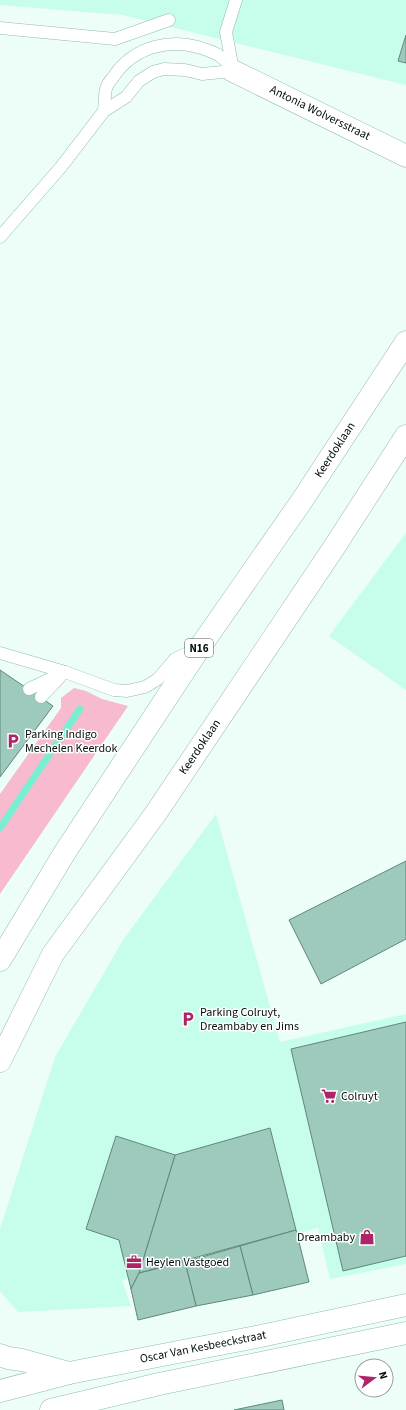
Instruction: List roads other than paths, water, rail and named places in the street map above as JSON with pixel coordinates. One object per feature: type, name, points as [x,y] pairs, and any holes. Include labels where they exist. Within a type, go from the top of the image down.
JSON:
[{"type":"main road","name":"Antonia Wolversstraat","points":[[233,71],[406,156]]},
{"type":"main road","name":"Keerdoklaan","points":[[0,960],[65,852],[200,647],[301,502],[406,342]]},
{"type":"main road","name":"Keerdoklaan","points":[[0,1061],[53,954],[160,806],[333,549],[406,436]]},
{"type":"main road","name":"Oscar Van Kesbeeckstraat","points":[[0,1391],[69,1373],[256,1337],[406,1305]]},
{"type":"main road","points":[[51,1410],[159,1384],[406,1335]]},
{"type":"main road","points":[[0,1355],[69,1373]]},
{"type":"lane","points":[[233,71],[226,32],[236,0]]},
{"type":"lane","points":[[0,28],[115,39],[169,20]]},
{"type":"lane","points":[[104,111],[107,86],[116,72],[135,55],[156,46],[169,44],[199,47],[221,57],[233,71]]},
{"type":"lane","points":[[0,237],[61,167],[104,111],[126,97],[139,81],[153,72],[164,69],[176,69],[202,74],[233,71]]},
{"type":"lane","points":[[0,654],[65,672],[114,690],[127,691],[144,687],[158,679],[174,659],[200,647]]},
{"type":"lane","points":[[29,689],[65,672]]},
{"type":"lane","points":[[41,697],[65,672]]},
{"type":"waterway","points":[[0,828],[80,709]]},
{"type":"place","name":"Parking Indigo Mechelen Keerdok","points":[[13,741]]},
{"type":"place","name":"Parking Colruyt, Dreambaby en Jims","points":[[188,1019]]},
{"type":"place","name":"Colruyt","points":[[329,1096]]},
{"type":"place","name":"Dreambaby","points":[[367,1237]]},
{"type":"place","name":"Heylen Vastgoed","points":[[134,1262]]}]
